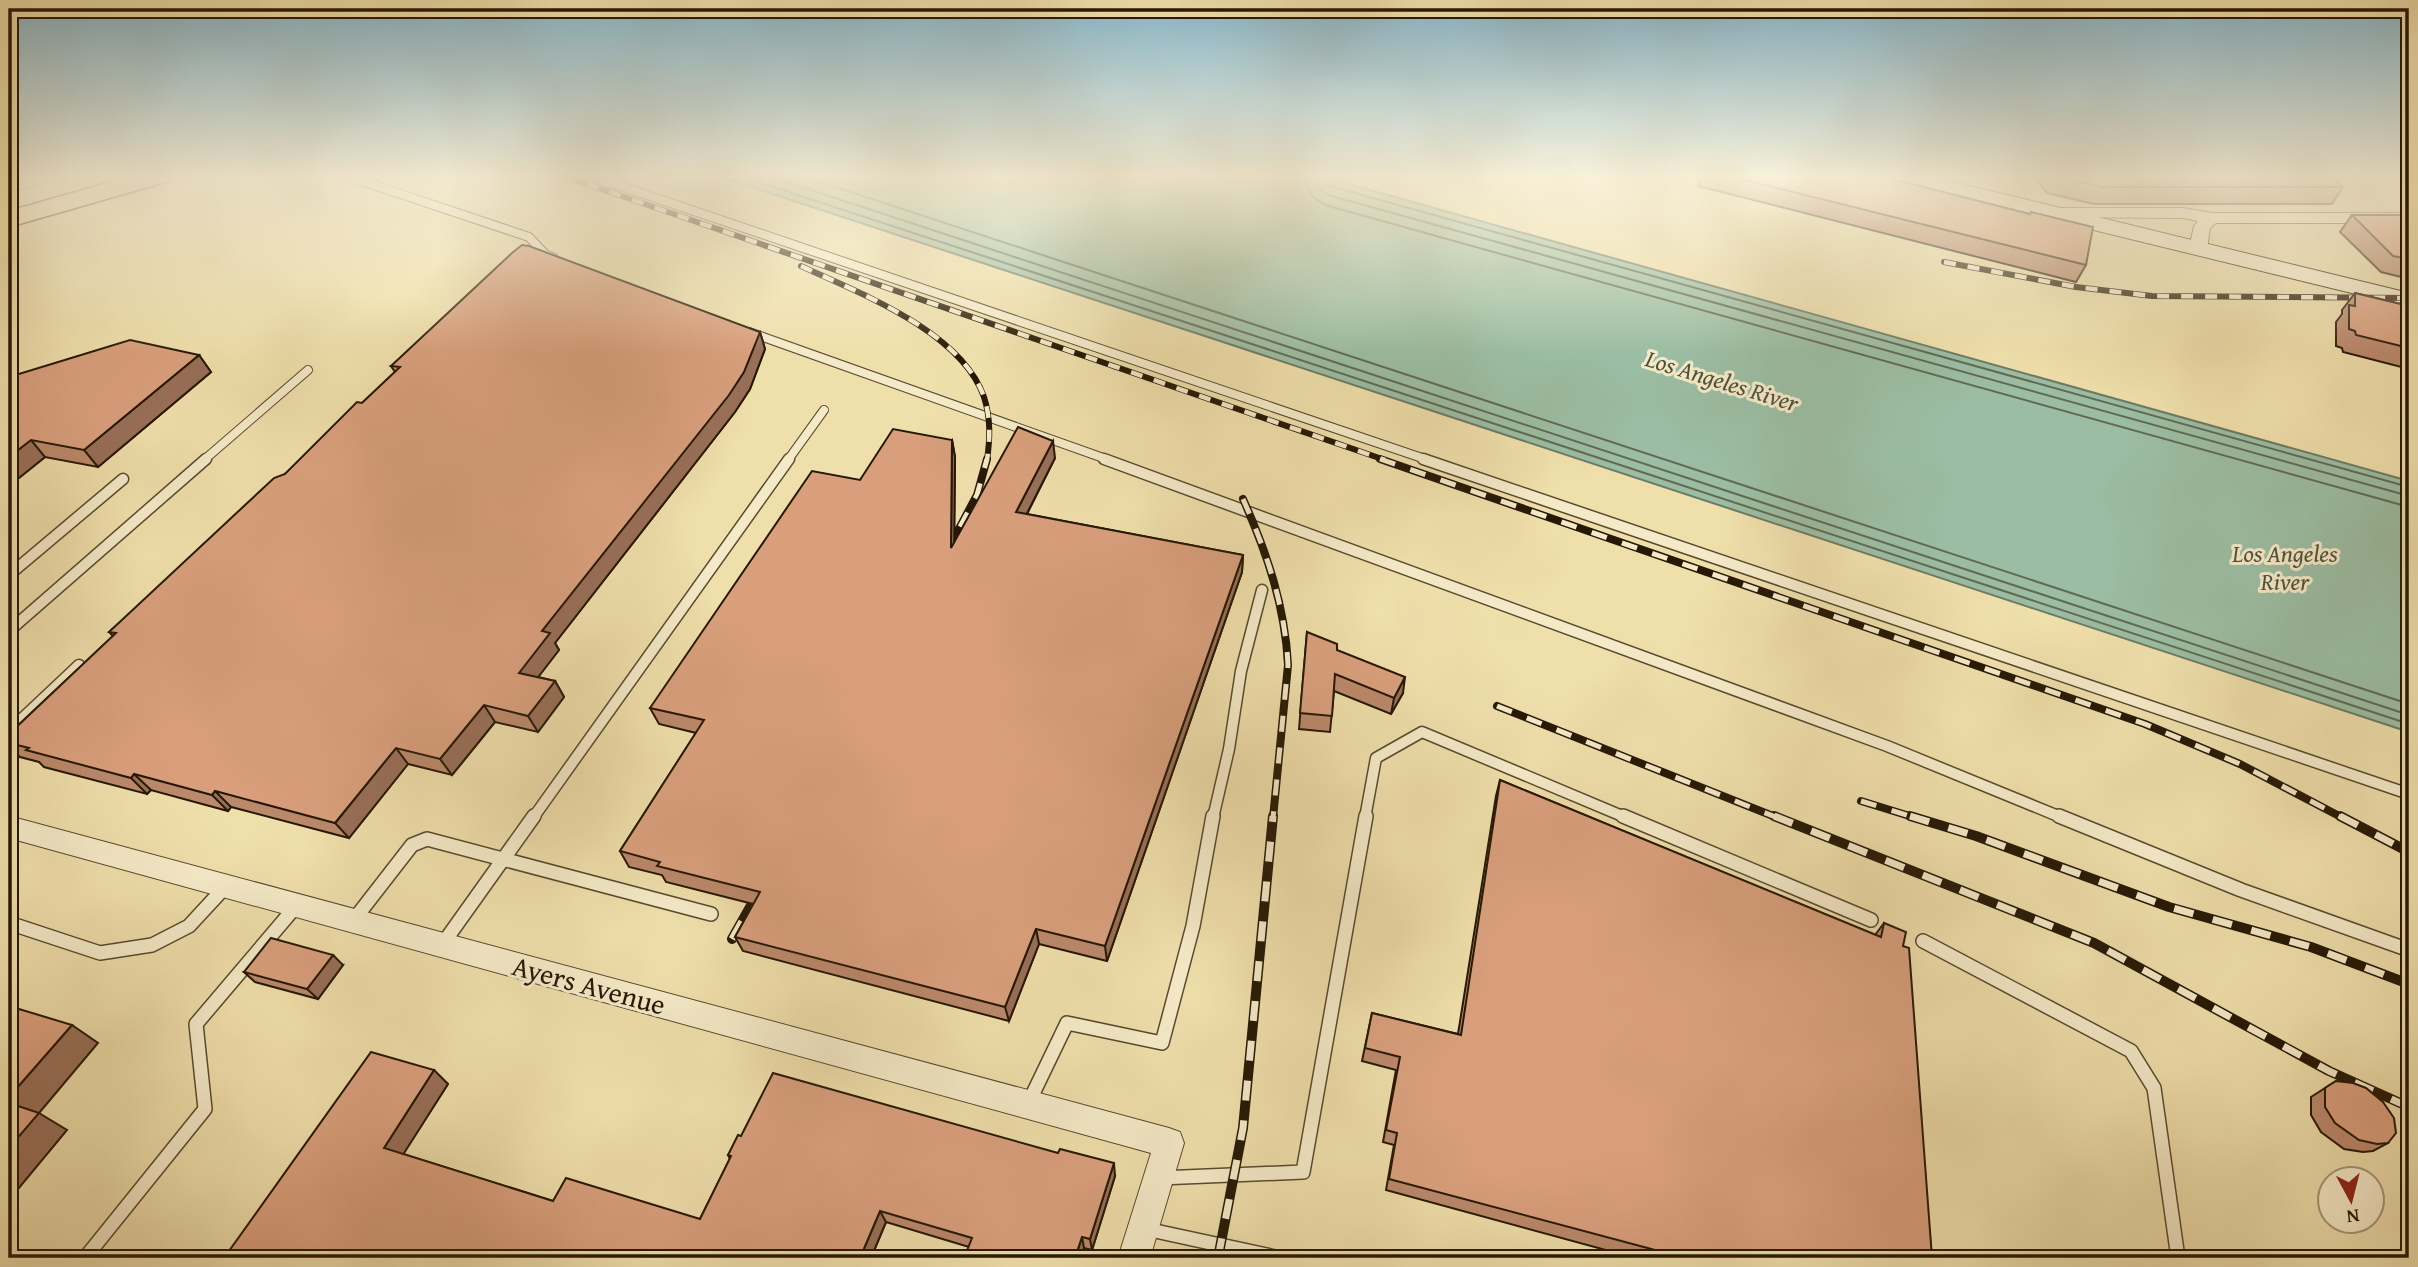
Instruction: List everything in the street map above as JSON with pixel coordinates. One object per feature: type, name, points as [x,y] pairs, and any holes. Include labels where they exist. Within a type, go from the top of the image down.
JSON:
[{"type":"main road","points":[[2143,235],[2409,300]]},
{"type":"street","points":[[2198,249],[2200,235]]},
{"type":"street","name":"Ayers Avenue","points":[[9,827],[1169,1143],[1159,1178]]},
{"type":"street","points":[[1135,1258],[1159,1178]]},
{"type":"lane","points":[[523,235],[529,237],[545,254],[568,264]]},
{"type":"lane","points":[[765,235],[2409,794]]},
{"type":"lane","points":[[739,328],[1248,510],[1874,741],[2241,890],[2409,950]]},
{"type":"lane","points":[[9,631],[308,370]]},
{"type":"lane","points":[[442,945],[824,410]]},
{"type":"lane","points":[[9,575],[123,479]]},
{"type":"lane","points":[[1028,1105],[1067,1023],[1162,1043],[1193,926],[1229,749],[1241,671],[1262,590]]},
{"type":"lane","points":[[9,731],[79,665]]},
{"type":"lane","points":[[1159,1178],[1304,1172],[1376,758],[1422,732],[1871,920]]},
{"type":"lane","points":[[353,921],[412,845],[427,839],[711,914]]},
{"type":"lane","points":[[9,923],[100,953],[152,945],[189,926],[226,886]]},
{"type":"lane","points":[[85,1258],[205,1109],[196,1024],[297,905]]},
{"type":"lane","points":[[1923,941],[2131,1051],[2154,1088],[2178,1258]]},
{"type":"lane","points":[[1144,1228],[1280,1258]]},
{"type":"water","name":"Los Angeles River","points":[[898,235],[1531,235],[2409,481],[2409,732]]},
{"type":"building","points":[[1966,235],[2092,235],[2086,265]]},
{"type":"building","points":[[2372,235],[2409,235],[2409,259],[2393,256]]},
{"type":"building","points":[[522,245],[760,332],[744,372],[729,395],[542,631],[550,633],[519,673],[555,681],[528,716],[484,705],[440,759],[396,748],[335,823],[215,791],[212,795],[134,774],[131,778],[9,743],[9,734],[116,633],[109,632],[274,478],[285,474],[357,402],[362,403],[400,367],[391,366]]},
{"type":"building","points":[[2355,293],[2409,306],[2409,348],[2356,335],[2355,331],[2349,329],[2349,305],[2355,306]]},
{"type":"building","points":[[130,340],[199,355],[84,450],[31,440],[9,457],[9,377]]},
{"type":"building","points":[[1018,427],[1053,441],[1016,512],[1243,555],[1105,946],[1036,929],[1005,1007],[735,937],[760,892],[657,866],[660,862],[620,851],[704,720],[650,708],[812,471],[860,480],[893,429],[952,440],[951,548]]},
{"type":"building","points":[[1307,632],[1337,644],[1337,650],[1405,677],[1394,698],[1335,674],[1332,716],[1300,713]]},
{"type":"building","points":[[1500,780],[1881,937],[1884,923],[1906,932],[1903,946],[1909,948],[1932,1258],[1685,1258],[1389,1179],[1397,1133],[1386,1130],[1400,1057],[1365,1048],[1372,1013],[1461,1035]]},
{"type":"building","points":[[271,938],[333,955],[307,989],[244,972]]},
{"type":"building","points":[[9,1006],[72,1025],[9,1097]]},
{"type":"building","points":[[371,1052],[434,1070],[384,1148],[553,1201],[566,1178],[700,1219],[731,1156],[728,1155],[738,1135],[741,1136],[773,1073],[1058,1153],[1060,1149],[1114,1163],[1090,1239],[1082,1237],[1075,1258],[964,1258],[972,1238],[880,1211],[860,1258],[224,1258]]},
{"type":"building","points":[[2336,1081],[2366,1088],[2383,1102],[2394,1118],[2396,1133],[2388,1143],[2377,1144],[2359,1140],[2335,1123],[2325,1107],[2325,1088]]},
{"type":"building","points":[[9,1103],[39,1113],[9,1148]]},
{"type":"railway","points":[[735,235],[1385,460]]},
{"type":"railway","points":[[1944,262],[2076,287],[2152,296],[2409,298]]},
{"type":"railway","points":[[801,266],[906,317],[954,352],[972,374],[984,397],[989,429],[987,460]]},
{"type":"railway","points":[[945,555],[977,495],[987,459]]},
{"type":"railway","points":[[1380,459],[2145,724],[2240,764],[2343,818]]},
{"type":"railway","points":[[1243,499],[1273,580],[1286,643],[1288,665],[1273,818]]},
{"type":"railway","points":[[1497,706],[1778,818]]},
{"type":"railway","points":[[1861,801],[1916,818]]},
{"type":"railway","points":[[1218,1258],[1243,1128],[1273,816]]},
{"type":"railway","points":[[1774,816],[2094,943],[2329,1071],[2409,1107]]},
{"type":"railway","points":[[1910,816],[1976,836],[2169,907],[2311,947],[2409,984]]},
{"type":"railway","points":[[2340,816],[2409,852]]},
{"type":"railway","points":[[732,939],[762,886]]}]
